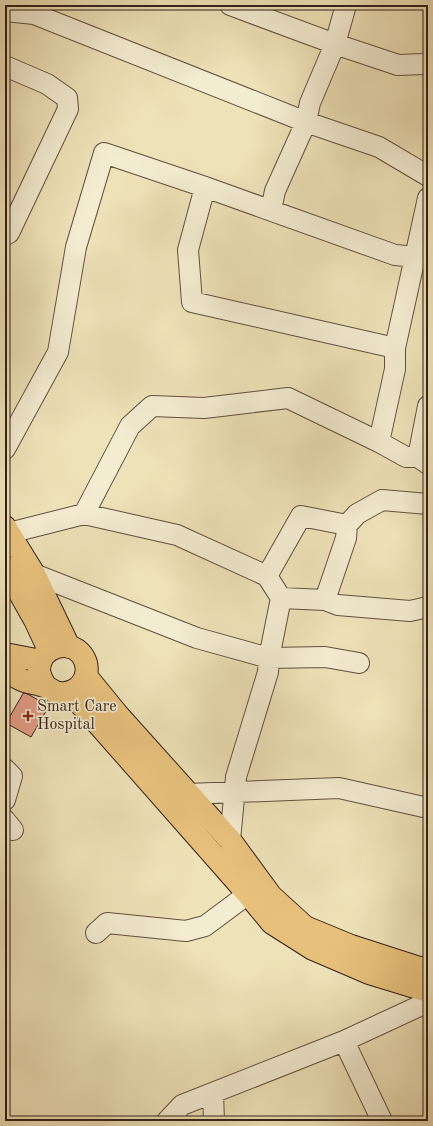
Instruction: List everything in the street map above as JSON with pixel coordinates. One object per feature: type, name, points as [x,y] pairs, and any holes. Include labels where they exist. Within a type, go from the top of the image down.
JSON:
[{"type":"main road","points":[[7,530],[34,574],[53,653]]},
{"type":"main road","points":[[5,568],[53,653]]},
{"type":"main road","points":[[5,654],[53,653],[77,650],[84,658],[86,676],[83,683],[77,688],[70,692],[62,693],[54,692],[45,686],[21,680],[5,669]]},
{"type":"main road","points":[[45,686],[40,675],[39,668],[53,653]]},
{"type":"main road","points":[[86,676],[117,714],[230,840],[271,896],[305,927],[351,946],[416,967],[428,969]]},
{"type":"main road","points":[[70,692],[272,923],[313,949],[369,974],[428,991]]},
{"type":"street","points":[[230,5],[335,44],[398,65],[424,64],[428,62]]},
{"type":"street","points":[[272,210],[275,191],[306,122],[310,103],[335,44],[346,5]]},
{"type":"street","points":[[5,11],[34,14],[306,122],[379,147],[428,176]]},
{"type":"street","points":[[5,66],[47,84],[67,98],[68,103],[68,109],[9,233],[5,236]]},
{"type":"street","points":[[5,449],[58,352],[76,246],[104,153],[272,210],[395,255],[421,258]]},
{"type":"street","points":[[205,187],[188,250],[192,302],[395,348]]},
{"type":"street","points":[[379,442],[396,369],[395,348],[421,258],[428,198]]},
{"type":"street","points":[[84,514],[130,426],[152,406],[204,408],[288,398],[379,442],[406,457],[423,460],[428,406]]},
{"type":"street","points":[[326,600],[346,538],[347,525],[357,514],[382,500],[428,504]]},
{"type":"street","points":[[7,530],[84,514],[177,535],[267,576],[281,598],[269,658],[268,672],[236,777],[230,840]]},
{"type":"street","points":[[267,576],[301,516],[347,525]]},
{"type":"street","points":[[34,574],[198,638],[269,658],[325,657],[360,662]]},
{"type":"street","points":[[281,598],[326,600],[338,604],[410,612],[428,607]]},
{"type":"street","points":[[5,769],[12,776],[5,800]]},
{"type":"street","points":[[188,794],[339,788],[428,808]]},
{"type":"street","points":[[96,933],[107,923],[186,931],[205,926],[248,894]]},
{"type":"street","points":[[167,1121],[182,1105],[344,1041],[428,1002]]},
{"type":"street","points":[[344,1041],[382,1121]]},
{"type":"street","points":[[213,1093],[214,1121]]},
{"type":"building","points":[[24,692],[49,706],[31,737],[6,723]]},
{"type":"place","name":"Smart Care Hospital","points":[[28,716]]}]
